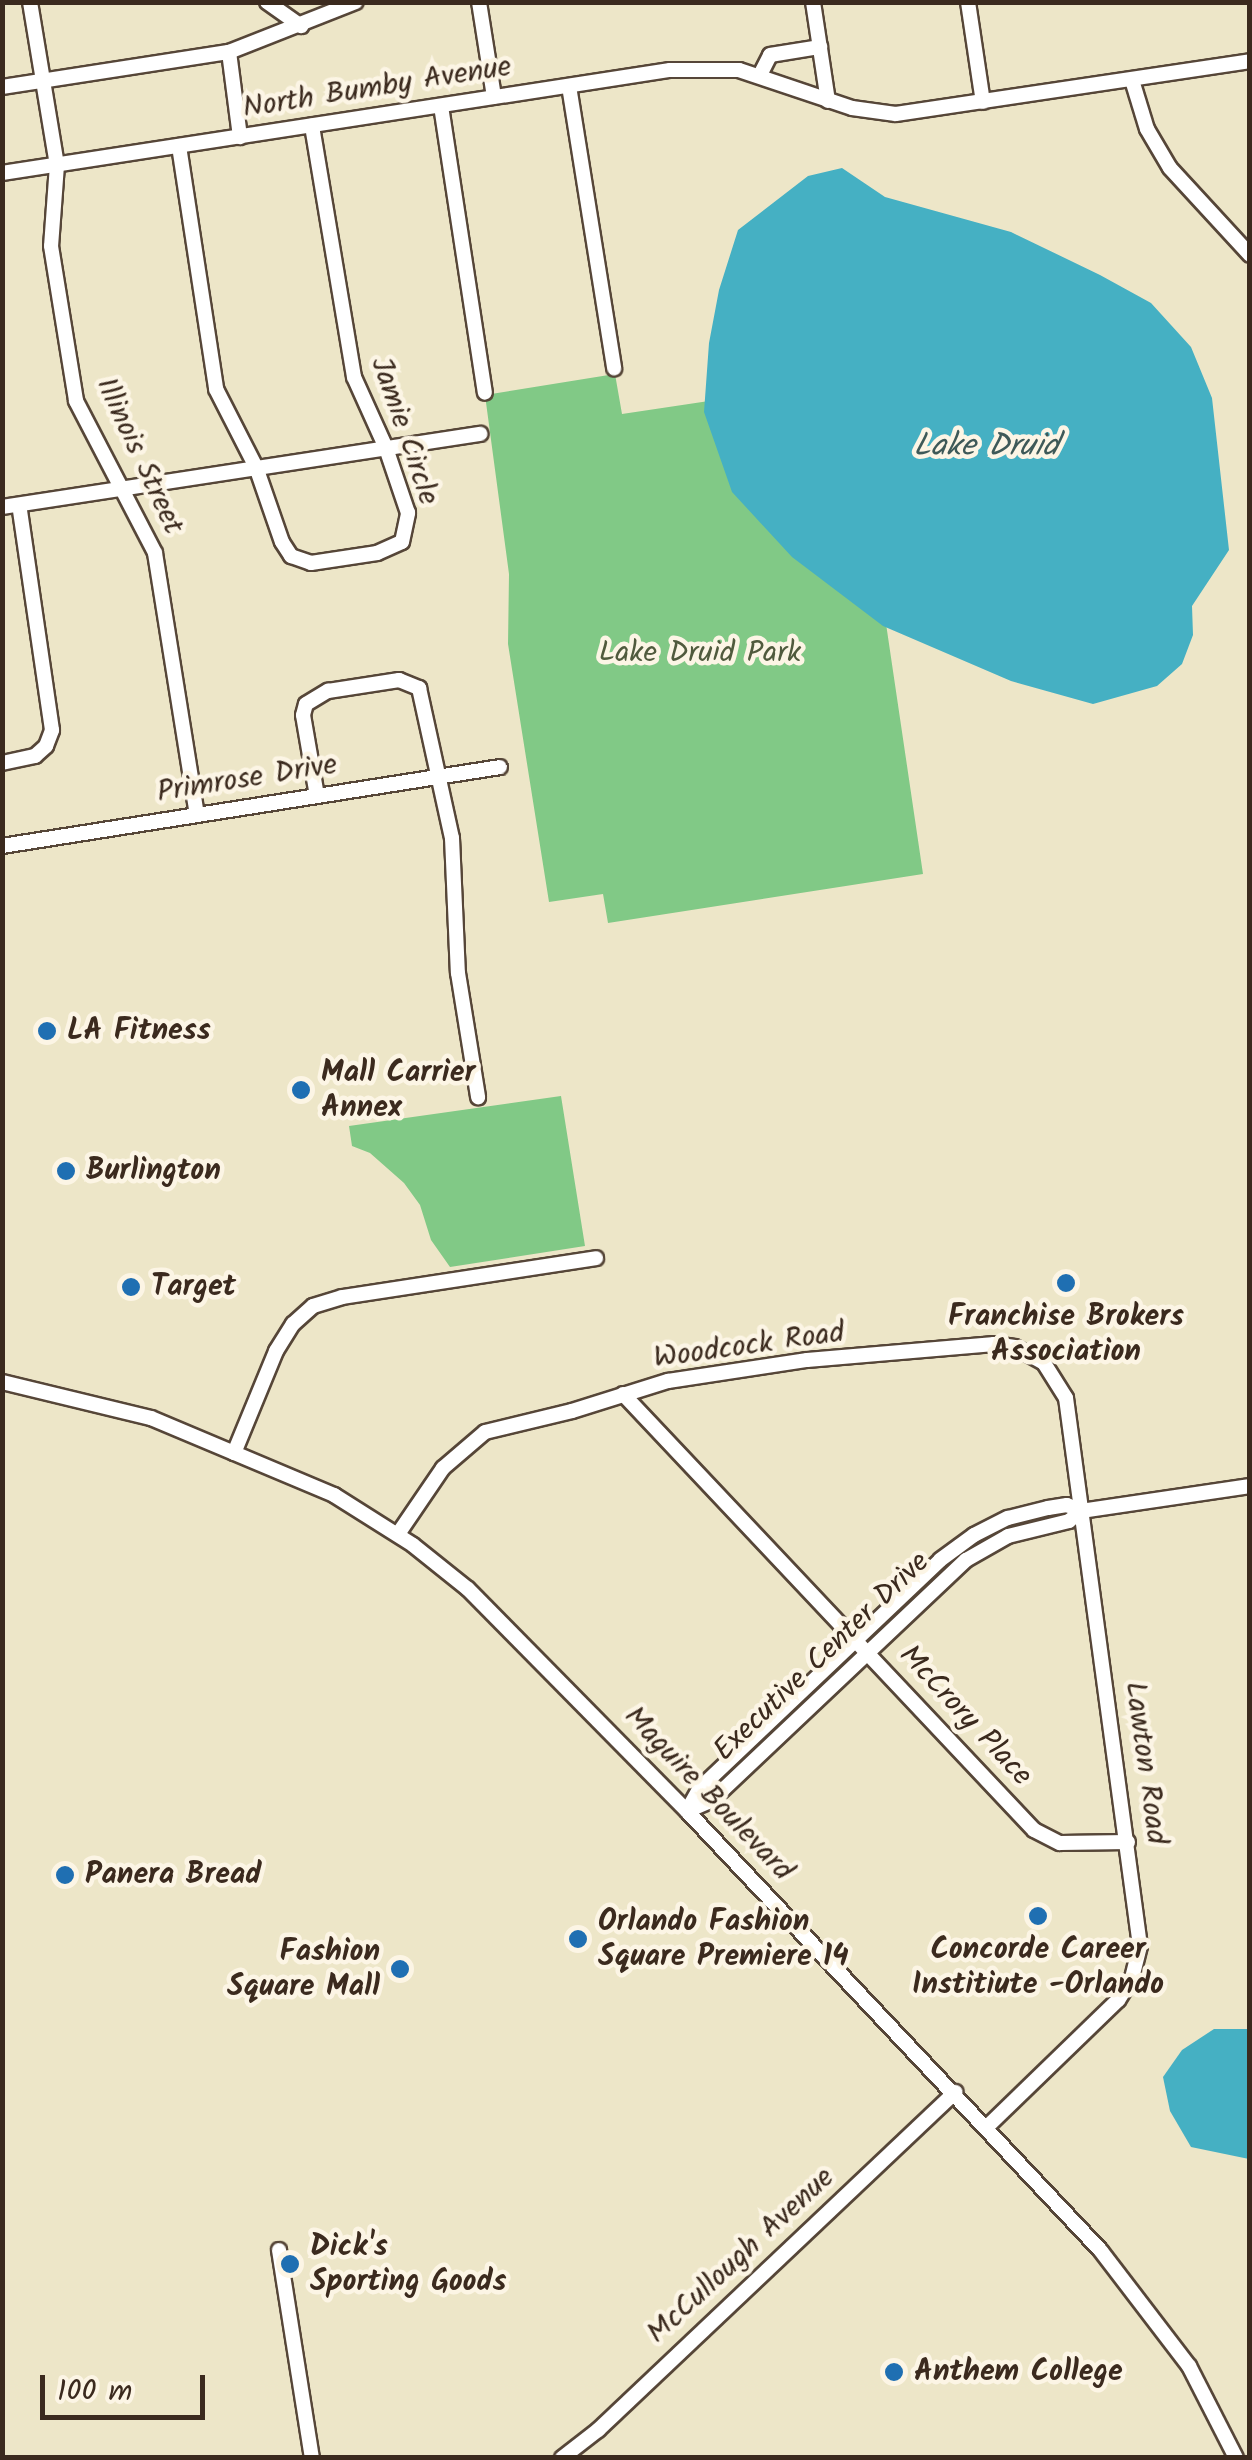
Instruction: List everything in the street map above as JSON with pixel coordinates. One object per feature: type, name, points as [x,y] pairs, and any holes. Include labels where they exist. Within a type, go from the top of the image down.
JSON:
[{"type":"street","name":"Illinois Street","points":[[30,2],[56,165],[51,246],[76,401],[154,553],[197,814]]},
{"type":"street","points":[[267,2],[300,26]]},
{"type":"street","points":[[2,87],[230,52],[356,2]]},
{"type":"street","points":[[479,2],[494,97]]},
{"type":"street","points":[[813,2],[828,100]]},
{"type":"street","points":[[968,2],[984,102]]},
{"type":"street","points":[[760,75],[770,56],[820,47]]},
{"type":"street","points":[[230,52],[240,137]]},
{"type":"street","name":"North Bumby Avenue","points":[[2,173],[701,67],[760,75],[828,100],[896,114],[1250,61]]},
{"type":"street","points":[[1132,80],[1147,129],[1163,158],[1250,256]]},
{"type":"street","points":[[570,86],[614,368]]},
{"type":"street","points":[[440,106],[485,392]]},
{"type":"street","name":"Jamie Circle","points":[[256,467],[282,542],[291,556],[311,563],[378,554],[402,542],[408,513],[386,448],[354,378],[347,348],[312,125]]},
{"type":"street","points":[[178,146],[216,389],[256,467]]},
{"type":"street","points":[[2,507],[480,434]]},
{"type":"street","points":[[2,763],[35,756],[46,746],[52,730],[19,504]]},
{"type":"street","points":[[316,796],[303,715],[306,704],[328,691],[399,680],[418,688],[424,698],[452,838],[458,973],[478,1097]]},
{"type":"street","name":"Primrose Drive","points":[[2,846],[500,768]]},
{"type":"street","points":[[234,1452],[276,1352],[293,1324],[312,1306],[342,1297],[596,1258]]},
{"type":"street","name":"Woodcock Road","points":[[398,1534],[443,1468],[485,1432],[623,1394],[734,1370],[986,1345],[1016,1347],[1039,1359]]},
{"type":"street","name":"Lawton Road","points":[[988,2126],[1112,2007],[1132,1978],[1140,1937],[1066,1398],[1039,1359]]},
{"type":"street","name":"Maguire Boulevard","points":[[2,1382],[151,1418],[334,1495],[398,1534],[468,1589],[688,1810],[988,2126],[1144,2304],[1189,2366],[1236,2458]]},
{"type":"street","name":"Maguire Boulevard","points":[[2,1393],[42,1390]]},
{"type":"street","name":"McCrory Place","points":[[623,1394],[1034,1830],[1060,1843],[1128,1842]]},
{"type":"street","name":"Executive Center Drive","points":[[688,1810],[700,1789],[862,1646],[940,1560],[974,1535],[1008,1518],[1048,1508],[1067,1506],[1082,1511],[1250,1486]]},
{"type":"street","name":"McCullough Avenue","points":[[562,2458],[598,2430],[956,2092]]},
{"type":"street","points":[[279,2250],[312,2458]]},
{"type":"green space","name":"Lake Druid Park","points":[[615,374],[622,414],[850,380],[923,874],[608,923],[603,894],[549,902],[508,644],[509,574],[485,395]]},
{"type":"green space","points":[[561,1096],[585,1246],[450,1267],[431,1240],[420,1205],[404,1183],[370,1153],[352,1146],[349,1126]]},
{"type":"water","name":"Lake Druid","points":[[842,168],[885,197],[1011,232],[1100,275],[1151,303],[1191,347],[1212,398],[1229,550],[1192,606],[1193,635],[1182,664],[1157,686],[1093,704],[1011,681],[883,626],[792,557],[732,492],[704,412],[709,343],[719,290],[738,230],[808,176]]},
{"type":"water","points":[[1214,2029],[1249,2029],[1249,2159],[1191,2147],[1170,2111],[1163,2077],[1182,2050]]},
{"type":"place","name":"LA Fitness","points":[[47,1031]]},
{"type":"place","name":"Mall Carrier Annex","points":[[301,1090]]},
{"type":"place","name":"Burlington","points":[[66,1171]]},
{"type":"place","name":"Franchise Brokers Association","points":[[1066,1283]]},
{"type":"place","name":"Target","points":[[131,1287]]},
{"type":"place","name":"Panera Bread","points":[[65,1875]]},
{"type":"place","name":"Concorde Career Institiute -Orlando","points":[[1038,1916]]},
{"type":"place","name":"Orlando Fashion Square Premiere 14","points":[[578,1939]]},
{"type":"place","name":"Fashion Square Mall","points":[[400,1969]]},
{"type":"place","name":"Dick's Sporting Goods","points":[[290,2264]]},
{"type":"place","name":"Anthem College","points":[[894,2372]]}]
